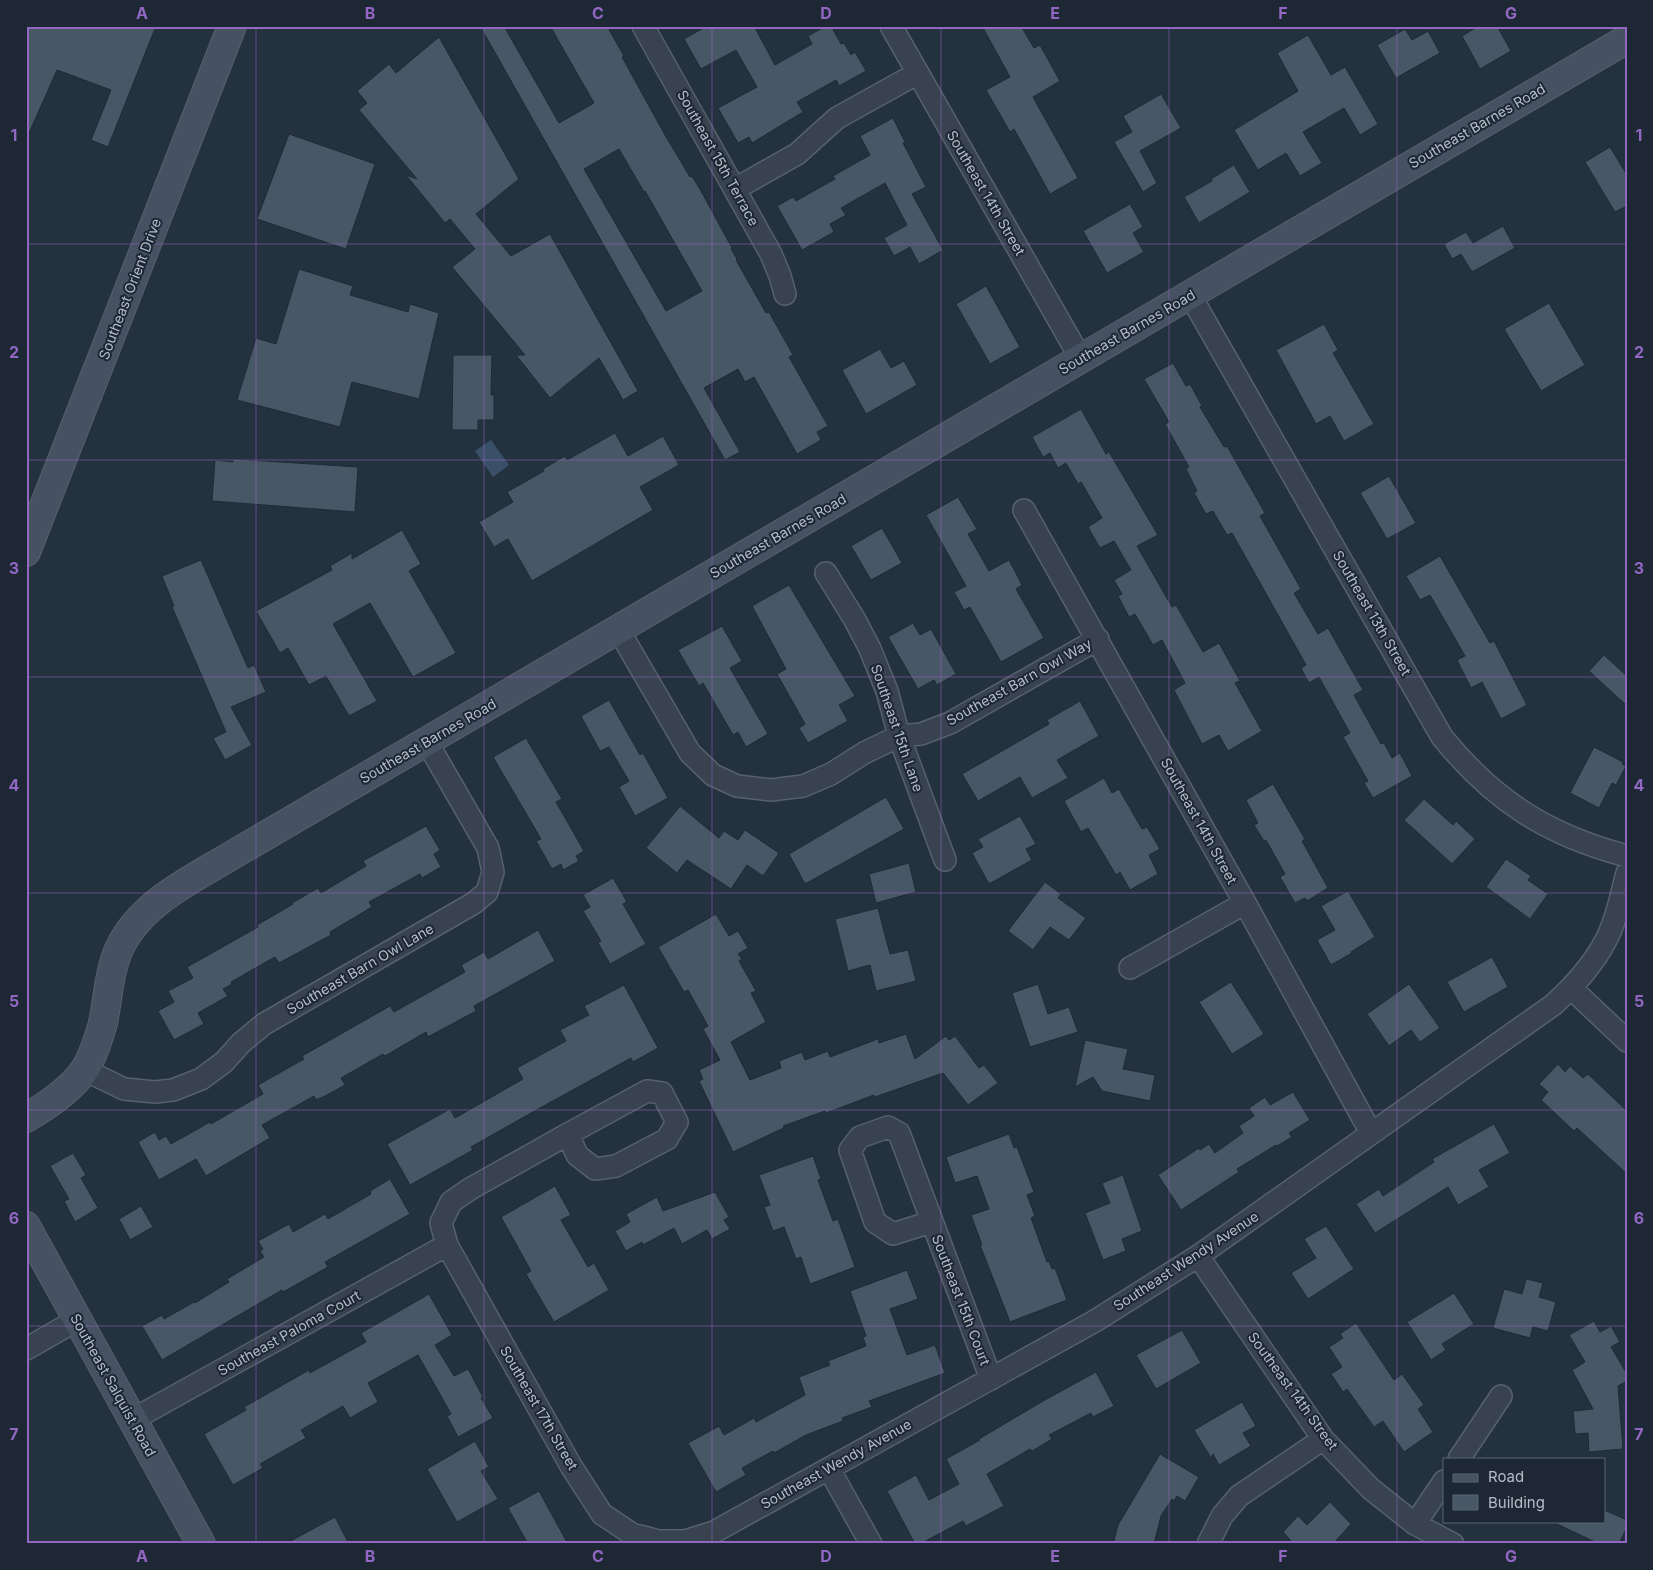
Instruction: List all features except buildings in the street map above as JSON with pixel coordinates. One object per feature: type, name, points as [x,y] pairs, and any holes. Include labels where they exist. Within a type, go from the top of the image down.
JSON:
[{"type":"street","name":"Southeast Orient Drive","points":[[26,552],[232,26]]},
{"type":"street","name":"Southeast 15th Terrace","points":[[643,26],[735,188],[770,254],[780,276],[785,294]]},
{"type":"street","name":"Southeast 14th Street","points":[[891,26],[1081,359]]},
{"type":"street","name":"Southeast Barnes Road","points":[[26,1118],[59,1096],[85,1070],[103,1023],[111,973],[119,949],[142,916],[158,901],[618,629],[1627,39]]},
{"type":"street","points":[[735,188],[797,154],[837,118],[918,73]]},
{"type":"street","name":"Southeast 13th Street","points":[[1190,295],[1442,737],[1480,779],[1524,814],[1574,840],[1627,856]]},
{"type":"street","name":"Southeast 14th Street","points":[[1024,510],[1098,639],[1371,1133]]},
{"type":"street","name":"Southeast 15th Lane","points":[[826,573],[855,620],[870,649],[887,691],[898,736],[945,860]]},
{"type":"street","name":"Southeast Barn Owl Way","points":[[618,629],[690,753],[713,775],[737,786],[770,790],[802,786],[832,774],[864,753],[898,736],[921,734],[950,723],[1098,639]]},
{"type":"street","name":"Southeast Barn Owl Lane","points":[[85,1070],[124,1089],[155,1092],[173,1090],[201,1079],[224,1062],[241,1043],[264,1024],[474,903],[488,892],[493,872],[488,848],[427,742]]},
{"type":"street","name":"Southeast Wendy Avenue","points":[[658,1542],[685,1541],[714,1532],[1095,1321],[1198,1256],[1553,1005],[1571,988],[1593,962],[1607,938],[1617,913],[1627,874]]},
{"type":"street","points":[[1130,968],[1245,903]]},
{"type":"street","points":[[1571,988],[1627,1041]]},
{"type":"street","points":[[647,1091],[662,1093],[677,1122],[667,1139],[616,1166],[595,1169],[577,1155],[568,1134],[647,1091]]},
{"type":"street","name":"Southeast 15th Court","points":[[931,1222],[892,1234],[875,1222],[850,1150],[860,1137],[888,1127],[899,1133],[991,1379]]},
{"type":"street","name":"Southeast 17th Street","points":[[568,1134],[470,1188],[451,1202],[441,1222],[447,1245],[570,1466],[602,1514],[632,1534],[658,1542]]},
{"type":"street","name":"Southeast Salquist Road","points":[[26,1226],[201,1544]]},
{"type":"street","name":"Southeast Paloma Court","points":[[132,1420],[447,1245]]},
{"type":"street","name":"Southeast 14th Street","points":[[1198,1256],[1323,1439],[1371,1489],[1415,1524],[1453,1544]]},
{"type":"street","points":[[26,1349],[77,1320]]},
{"type":"street","points":[[1460,1458],[1501,1396]]},
{"type":"street","points":[[1208,1544],[1222,1516],[1239,1496],[1323,1439]]},
{"type":"street","points":[[829,1469],[871,1544]]},
{"type":"street","points":[[1415,1524],[1443,1482]]},
{"type":"water","points":[[491,440],[509,465],[493,477],[475,451]]}]
